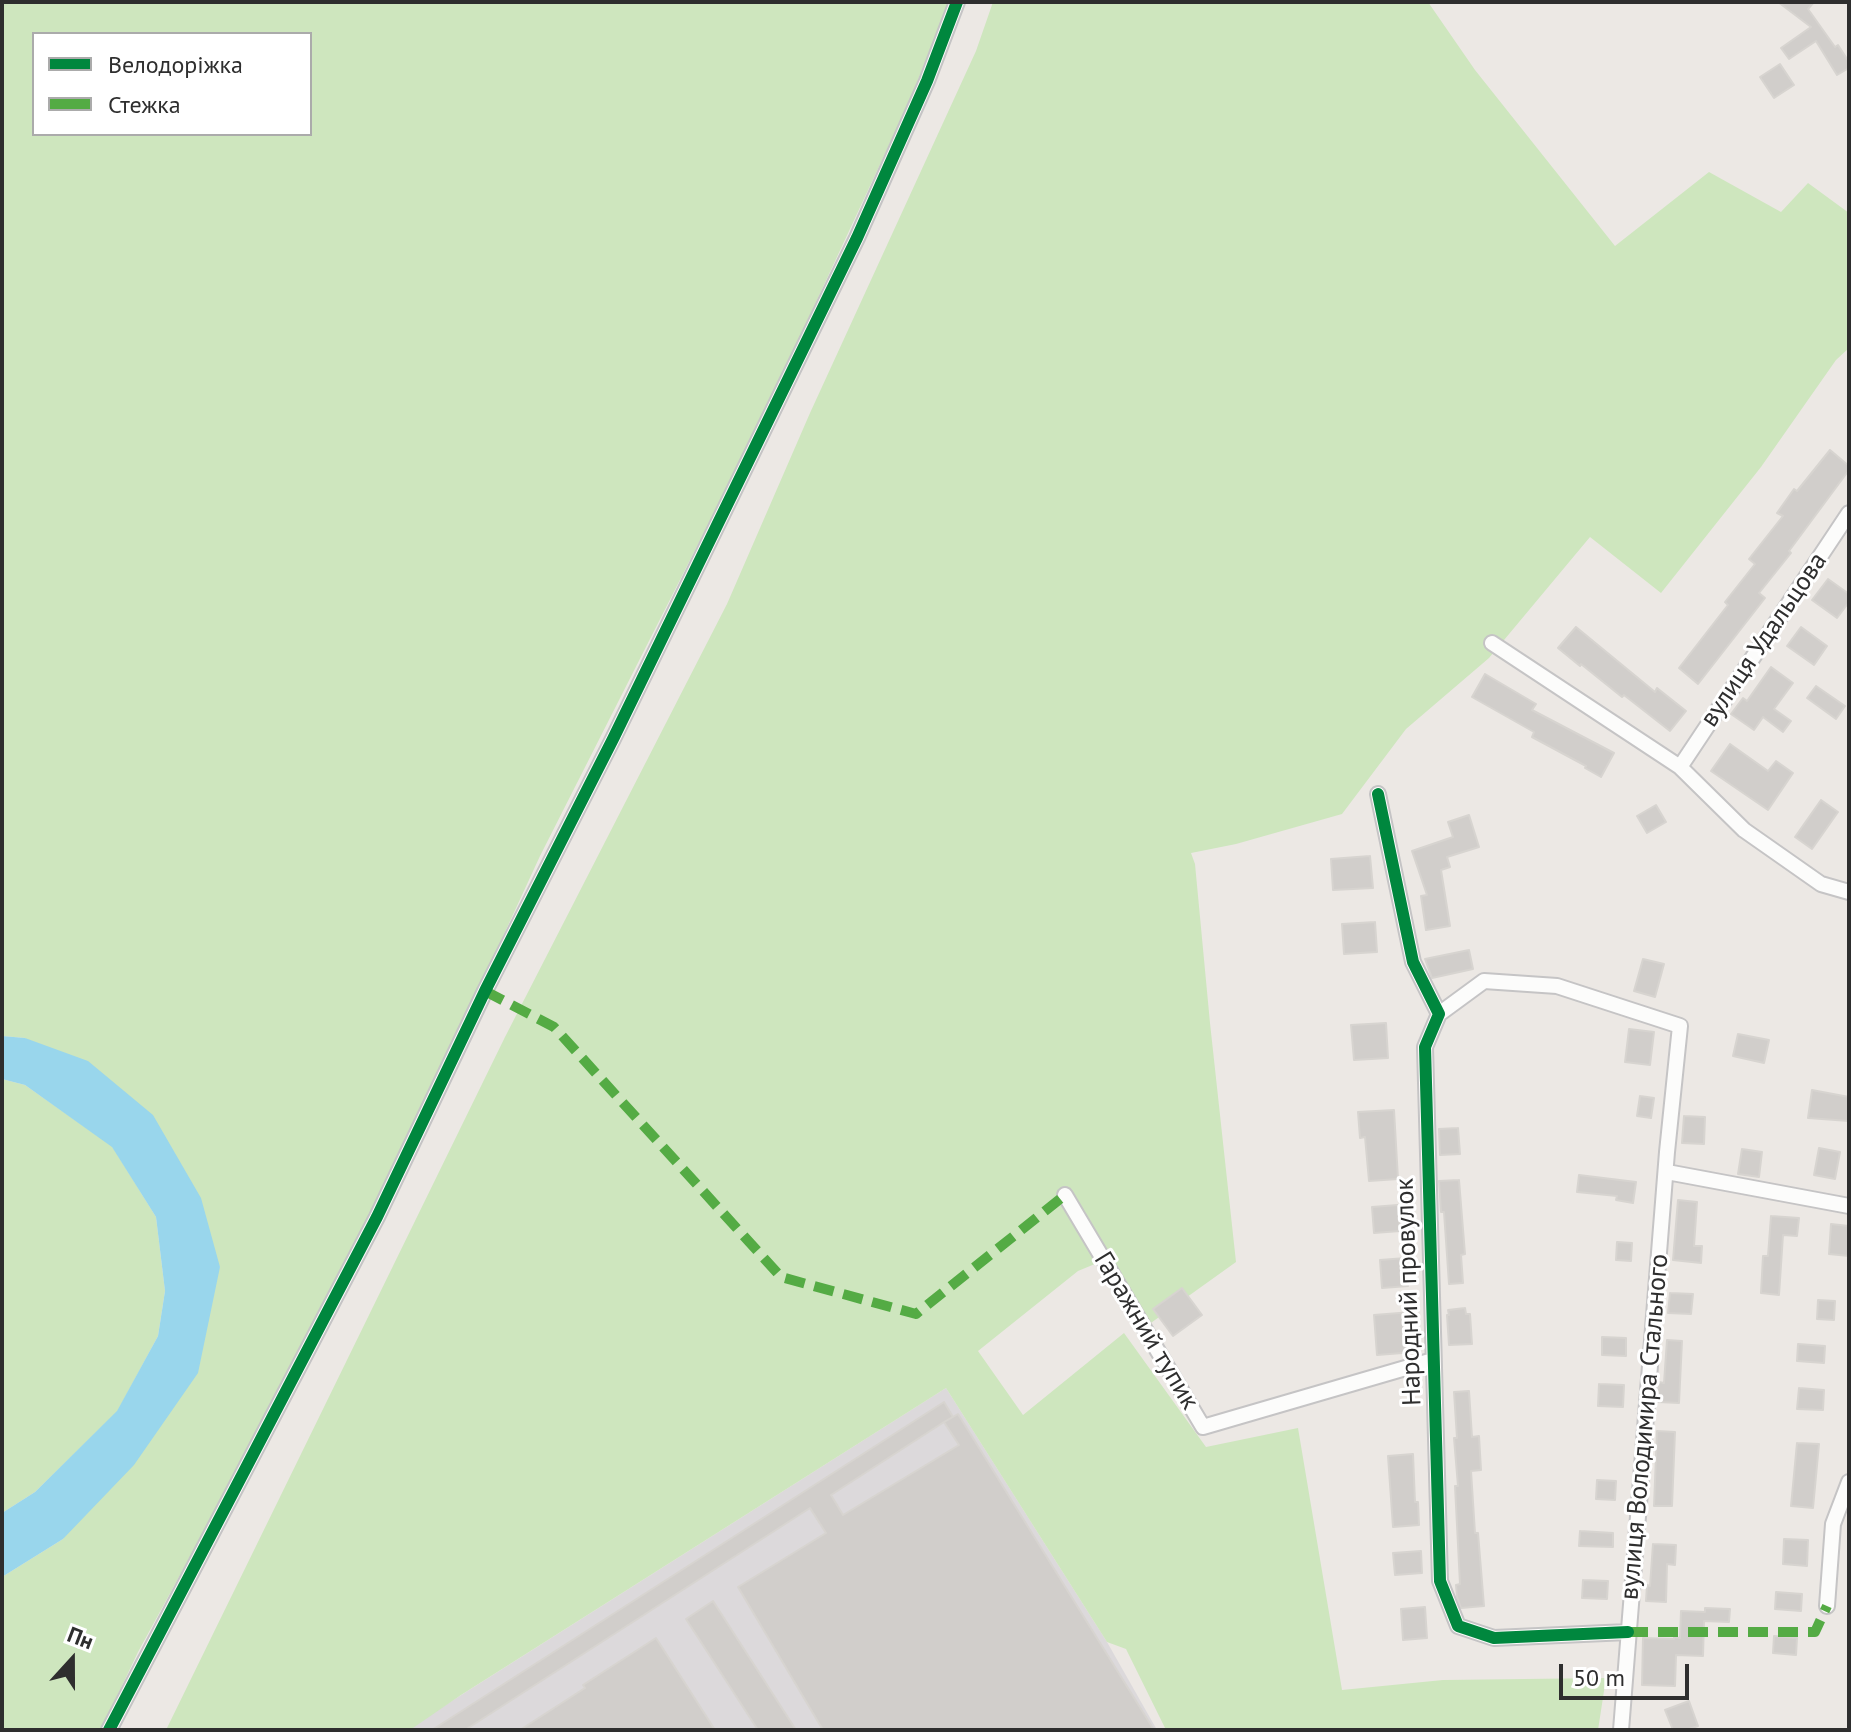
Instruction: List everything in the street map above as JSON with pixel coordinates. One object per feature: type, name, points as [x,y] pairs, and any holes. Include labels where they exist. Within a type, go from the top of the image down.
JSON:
[{"type":"street","points":[[109,1730],[377,1217],[485,991],[613,739],[857,238],[927,81],[957,2]]},
{"type":"street","name":"вулиця Удальцова","points":[[1680,767],[1849,513]]},
{"type":"street","points":[[1492,643],[1680,767],[1744,830],[1821,884],[1849,892]]},
{"type":"street","points":[[1378,794],[1413,962],[1439,1014]]},
{"type":"street","name":"вулиця Володимира Стального","points":[[1439,1014],[1484,981],[1557,986],[1680,1026],[1667,1152],[1621,1730]]},
{"type":"street","name":"Народний провулок","points":[[1439,1014],[1425,1047],[1440,1581],[1458,1626],[1494,1638],[1628,1632]]},
{"type":"street","points":[[1667,1172],[1849,1206]]},
{"type":"street","name":"Гаражний тупик","points":[[1065,1195],[1203,1427],[1433,1360]]},
{"type":"street","points":[[1827,1606],[1833,1524],[1849,1482]]},
{"type":"shaded area","points":[[946,1388],[1107,1642],[1157,1730],[406,1730]]},
{"type":"green space","points":[[2,2],[949,2],[909,102],[763,416],[540,856],[427,1101],[289,1375],[138,1652],[101,1730],[2,1730],[2,1577],[63,1539],[220,1267],[25,1038],[2,1036]]},
{"type":"green space","points":[[993,2],[1428,2],[1475,70],[1615,246],[1709,172],[1781,212],[1808,183],[1849,213],[1849,348],[1836,360],[1761,467],[1661,593],[1590,537],[1489,658],[1406,729],[1342,814],[1236,844],[1191,853],[1195,864],[1236,1262],[1148,1325],[1107,1259],[1078,1271],[978,1351],[1023,1415],[1124,1333],[1206,1447],[1298,1428],[1342,1690],[1443,1680],[1606,1678],[1598,1730],[1166,1730],[1126,1649],[1107,1642],[946,1388],[410,1730],[166,1730],[505,1037],[727,604],[810,413],[976,51]]},
{"type":"green space","points":[[2,1079],[25,1085],[112,1146],[156,1217],[165,1291],[158,1336],[117,1412],[35,1492],[2,1513]]},
{"type":"water","points":[[2,1036],[25,1038],[88,1061],[153,1115],[201,1198],[220,1267],[198,1373],[134,1465],[63,1539],[2,1577],[2,1513],[35,1492],[117,1411],[158,1336],[165,1291],[156,1217],[112,1147],[25,1085],[2,1079]]},
{"type":"building","points":[[1778,2],[1814,2],[1808,9],[1835,47],[1838,45],[1849,62],[1849,68],[1837,75],[1816,41],[1789,59],[1781,48],[1811,27]]},
{"type":"building","points":[[1780,64],[1794,85],[1774,98],[1760,77]]},
{"type":"building","points":[[1830,450],[1849,466],[1849,470],[1759,593],[1765,598],[1698,684],[1679,668],[1755,564],[1749,559],[1783,516],[1777,513],[1794,489],[1797,491]]},
{"type":"building","points":[[1828,579],[1849,594],[1849,602],[1837,618],[1812,600]]},
{"type":"building","points":[[1576,627],[1655,692],[1657,688],[1686,711],[1670,731],[1558,648]]},
{"type":"building","points":[[1801,627],[1827,646],[1814,665],[1787,646]]},
{"type":"building","points":[[1771,667],[1793,683],[1774,709],[1791,721],[1783,732],[1763,717],[1754,730],[1731,714],[1743,698],[1747,701]]},
{"type":"building","points":[[1485,674],[1536,704],[1532,710],[1614,753],[1601,777],[1532,737],[1534,732],[1472,697]]},
{"type":"building","points":[[1816,686],[1845,706],[1836,719],[1807,698]]},
{"type":"building","points":[[1730,744],[1768,771],[1776,761],[1793,773],[1768,810],[1711,771]]},
{"type":"building","points":[[1821,800],[1838,812],[1812,849],[1795,837]]},
{"type":"building","points":[[1656,805],[1666,822],[1647,833],[1637,816]]},
{"type":"building","points":[[1469,815],[1479,847],[1447,857],[1450,867],[1441,870],[1450,926],[1426,930],[1421,896],[1427,895],[1412,851],[1453,837],[1448,822]]},
{"type":"building","points":[[1370,856],[1373,888],[1333,890],[1331,859]]},
{"type":"building","points":[[1375,922],[1377,952],[1344,954],[1342,924]]},
{"type":"building","points":[[1469,950],[1473,969],[1432,978],[1425,959]]},
{"type":"building","points":[[1643,959],[1664,964],[1655,997],[1634,991]]},
{"type":"building","points":[[1386,1023],[1388,1058],[1354,1060],[1351,1025]]},
{"type":"building","points":[[1629,1029],[1654,1032],[1650,1065],[1625,1062]]},
{"type":"building","points":[[1738,1034],[1769,1040],[1764,1063],[1733,1056]]},
{"type":"building","points":[[1812,1090],[1849,1097],[1849,1121],[1808,1118]]},
{"type":"building","points":[[1640,1096],[1654,1098],[1651,1118],[1637,1116]]},
{"type":"building","points":[[1394,1110],[1398,1179],[1369,1181],[1365,1137],[1360,1138],[1358,1112]]},
{"type":"building","points":[[1684,1116],[1705,1117],[1704,1144],[1682,1143]]},
{"type":"building","points":[[1458,1128],[1460,1154],[1440,1155],[1439,1129]]},
{"type":"building","points":[[1819,1148],[1840,1152],[1835,1179],[1814,1175]]},
{"type":"building","points":[[1742,1149],[1762,1152],[1759,1177],[1738,1174]]},
{"type":"building","points":[[1579,1175],[1636,1182],[1633,1203],[1616,1200],[1617,1196],[1577,1192]]},
{"type":"building","points":[[1459,1180],[1465,1254],[1461,1255],[1463,1283],[1449,1284],[1439,1181]]},
{"type":"building","points":[[1678,1200],[1697,1202],[1694,1246],[1702,1246],[1701,1263],[1673,1260]]},
{"type":"building","points":[[1398,1205],[1400,1231],[1374,1233],[1372,1207]]},
{"type":"building","points":[[1771,1216],[1799,1218],[1797,1236],[1783,1235],[1779,1295],[1761,1293],[1763,1256],[1768,1256]]},
{"type":"building","points":[[1831,1224],[1849,1226],[1849,1256],[1829,1254]]},
{"type":"building","points":[[1617,1242],[1632,1243],[1631,1261],[1616,1260]]},
{"type":"building","points":[[1406,1258],[1408,1286],[1382,1288],[1380,1260]]},
{"type":"building","points":[[1182,1288],[1202,1315],[1173,1336],[1153,1309]]},
{"type":"building","points":[[1670,1293],[1693,1294],[1691,1314],[1668,1313]]},
{"type":"building","points":[[1818,1300],[1835,1301],[1834,1320],[1817,1319]]},
{"type":"building","points":[[1465,1308],[1466,1314],[1470,1314],[1472,1344],[1449,1345],[1448,1310]]},
{"type":"building","points":[[1412,1312],[1415,1352],[1377,1355],[1374,1315]]},
{"type":"building","points":[[1602,1337],[1626,1338],[1626,1356],[1602,1355]]},
{"type":"building","points":[[1667,1340],[1682,1341],[1679,1403],[1658,1402],[1659,1382],[1664,1383]]},
{"type":"building","points":[[1798,1344],[1825,1346],[1824,1363],[1797,1361]]},
{"type":"building","points":[[1599,1384],[1624,1385],[1623,1407],[1598,1406]]},
{"type":"building","points":[[1799,1388],[1824,1390],[1823,1410],[1797,1409]]},
{"type":"building","points":[[1469,1391],[1472,1437],[1479,1436],[1481,1470],[1471,1471],[1484,1606],[1461,1608],[1456,1585],[1460,1584],[1454,1392]]},
{"type":"building","points":[[944,1402],[953,1417],[958,1414],[1154,1730],[823,1730],[738,1587],[826,1533],[810,1508],[465,1730],[432,1730]],"holes":[[[944,1422],[959,1445],[843,1515],[831,1495]]]},
{"type":"building","points":[[1657,1431],[1675,1432],[1672,1506],[1654,1506]]},
{"type":"building","points":[[1797,1443],[1819,1444],[1813,1508],[1791,1506]]},
{"type":"building","points":[[1413,1454],[1419,1525],[1393,1527],[1388,1456]]},
{"type":"building","points":[[1597,1480],[1616,1481],[1615,1500],[1596,1499]]},
{"type":"building","points":[[1580,1531],[1613,1533],[1613,1547],[1579,1546]]},
{"type":"building","points":[[1784,1539],[1808,1540],[1807,1566],[1783,1564]]},
{"type":"building","points":[[1653,1544],[1676,1545],[1675,1565],[1667,1564],[1666,1602],[1646,1601]]},
{"type":"building","points":[[1421,1551],[1422,1573],[1395,1575],[1393,1553]]},
{"type":"building","points":[[1583,1580],[1608,1581],[1607,1599],[1582,1598]]},
{"type":"building","points":[[1776,1592],[1802,1594],[1801,1611],[1775,1609]]},
{"type":"building","points":[[713,1601],[796,1730],[758,1730],[686,1619]]},
{"type":"building","points":[[1425,1607],[1427,1638],[1403,1640],[1401,1609]]},
{"type":"building","points":[[1705,1608],[1730,1609],[1729,1622],[1704,1621],[1703,1656],[1676,1655],[1675,1686],[1642,1685],[1643,1638],[1680,1638],[1681,1611],[1705,1612]]},
{"type":"building","points":[[1774,1636],[1797,1638],[1796,1655],[1773,1653]]},
{"type":"building","points":[[656,1638],[715,1730],[520,1730],[585,1688],[583,1685]]},
{"type":"building","points":[[1689,1701],[1698,1726],[1673,1730],[1665,1710]]},
{"type":"marked path","points":[[485,991],[554,1027],[781,1277],[916,1314],[1065,1195]]},
{"type":"marked path","points":[[1628,1632],[1815,1632],[1827,1606]]},
{"type":"cycle path","points":[[109,1730],[377,1217],[485,991],[613,739],[857,238],[927,81],[957,2]]},
{"type":"cycle path","points":[[1378,794],[1413,962],[1439,1014],[1425,1047],[1440,1581],[1458,1626],[1494,1638],[1628,1632]]}]
